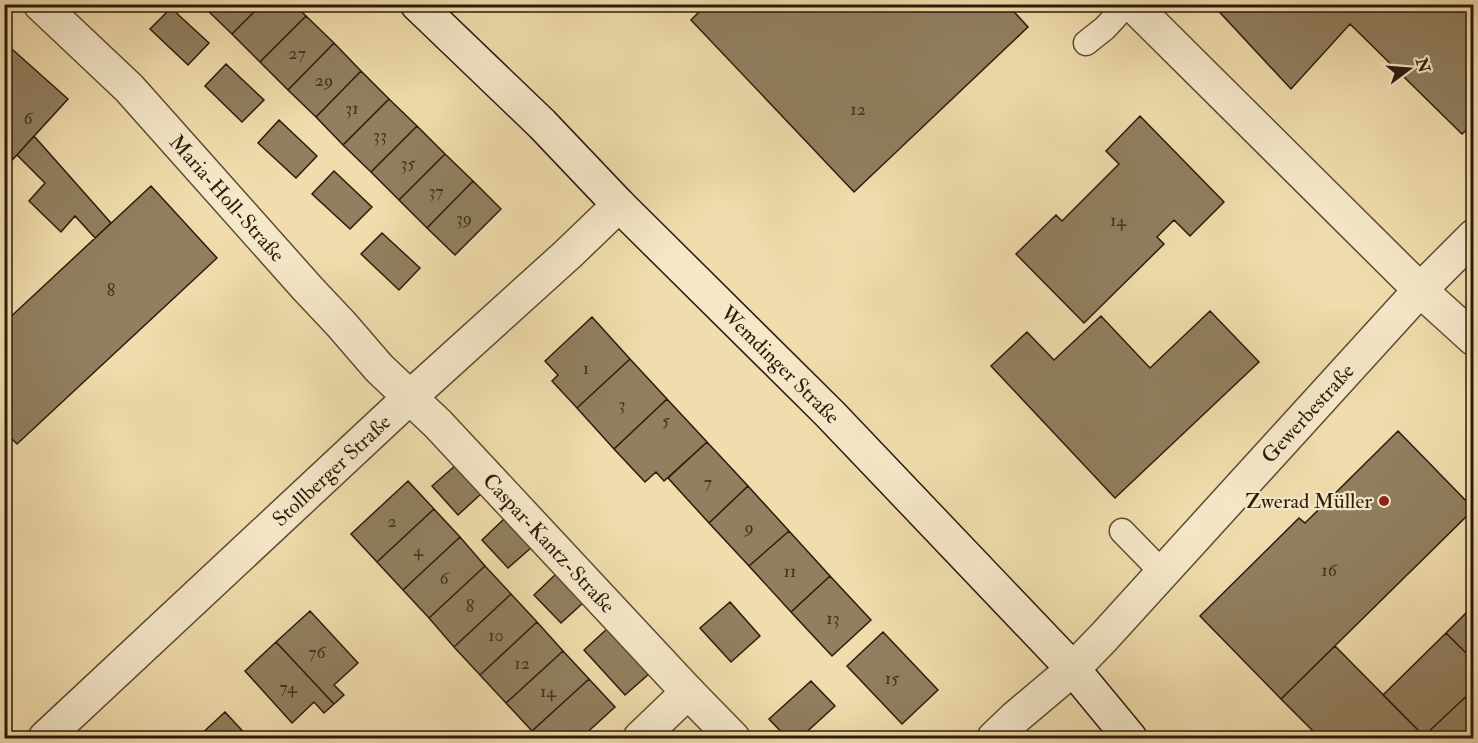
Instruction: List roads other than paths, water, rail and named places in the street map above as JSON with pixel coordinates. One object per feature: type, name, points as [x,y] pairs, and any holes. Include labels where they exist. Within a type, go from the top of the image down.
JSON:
[{"type":"street","name":"Maria-Holl-Straße","points":[[40,4],[129,88],[308,290],[409,398]]},
{"type":"street","name":"Wemdinger Straße","points":[[417,4],[542,124],[619,205],[830,414],[1073,669],[1130,738]]},
{"type":"street","points":[[1131,4],[1420,290],[1473,339]]},
{"type":"street","name":"Stollberger Straße","points":[[45,738],[619,205]]},
{"type":"street","name":"Gewerbestraße","points":[[993,738],[1073,669],[1104,637],[1420,290],[1473,236]]},
{"type":"street","name":"Caspar-Kantz-Straße","points":[[409,398],[438,424],[733,738]]},
{"type":"street","points":[[648,737],[688,692]]},
{"type":"lane","points":[[1086,44],[1105,28],[1127,4]]},
{"type":"lane","points":[[1122,531],[1162,572]]},
{"type":"place","name":"Zwerad Müller","points":[[1384,501]]}]
